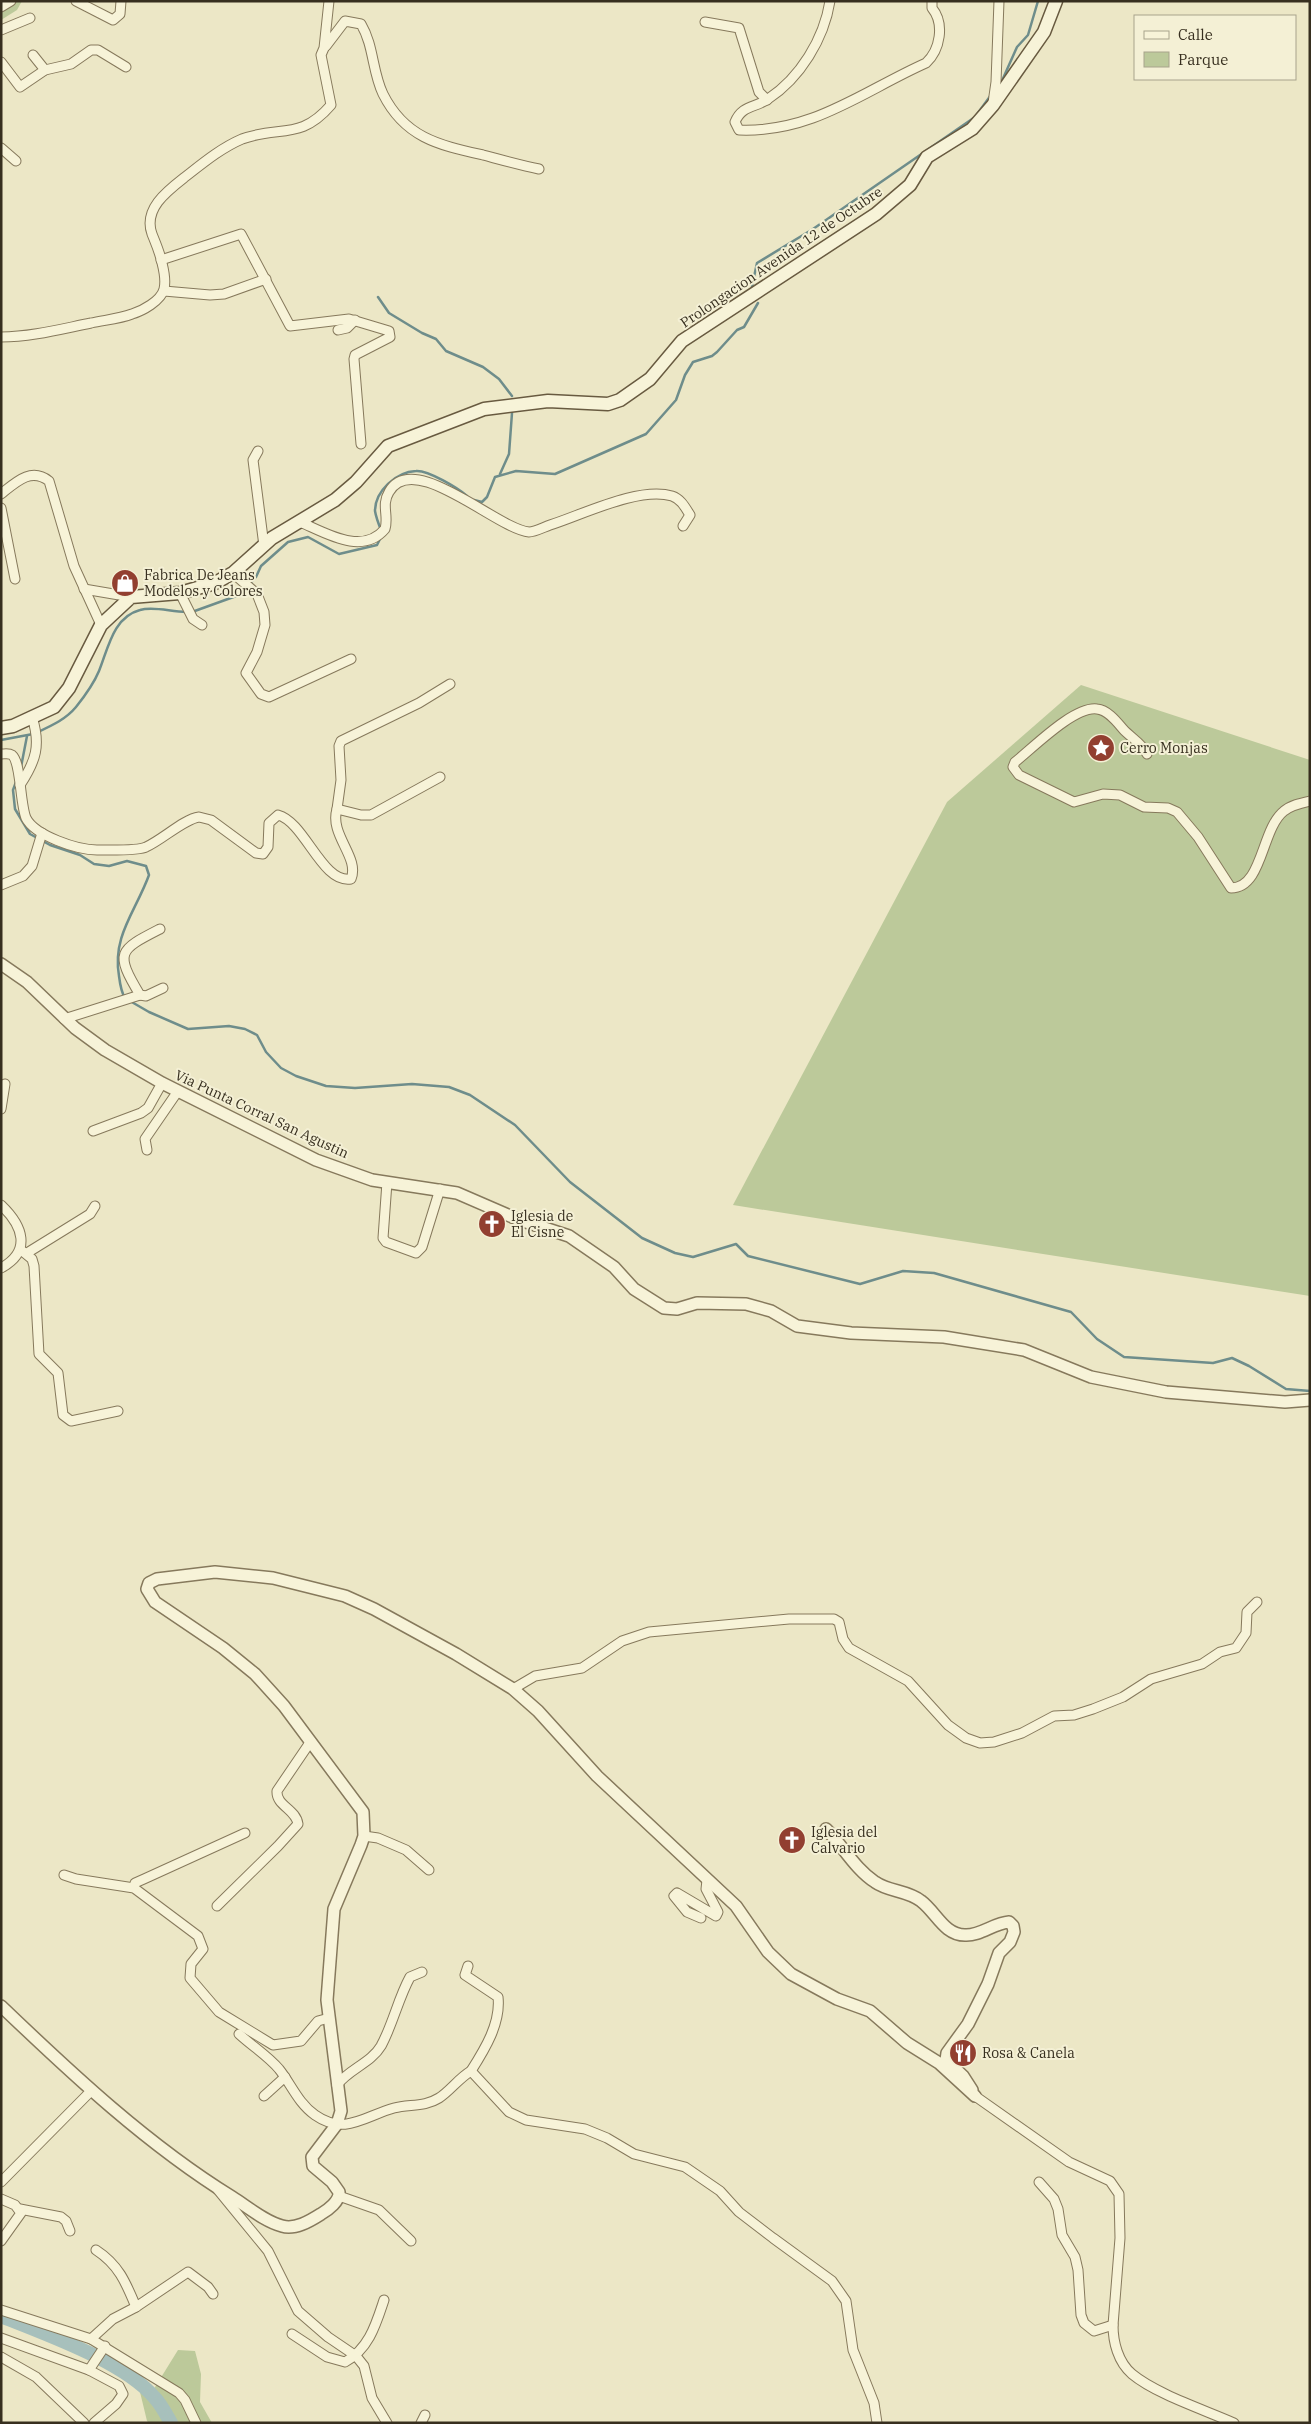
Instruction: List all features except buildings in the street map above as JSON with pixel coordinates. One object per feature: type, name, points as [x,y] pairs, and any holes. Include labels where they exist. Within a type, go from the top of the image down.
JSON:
[{"type":"main road","name":"Prolongacion Avenida 12 de Octubre","points":[[131,598],[180,593],[215,583],[232,574],[272,538],[335,500],[356,482],[388,446],[412,435],[484,409],[548,401],[608,404],[632,393],[650,379],[682,341],[876,214],[910,185],[927,158],[972,129],[993,105],[1044,32],[1056,1]]},
{"type":"main road","points":[[1,728],[33,721],[54,707],[69,688],[101,625],[131,598]]},
{"type":"street","points":[[1,7],[11,1]]},
{"type":"street","points":[[76,1],[113,20],[120,14],[121,1]]},
{"type":"street","points":[[324,48],[330,1]]},
{"type":"street","points":[[830,1],[824,26],[805,62],[788,82],[767,100],[745,108],[738,114],[735,122],[736,127],[740,130],[757,131],[823,116],[926,63],[936,51],[940,32],[936,13],[932,8],[932,1]]},
{"type":"street","points":[[993,105],[996,82],[999,1]]},
{"type":"street","points":[[1,30],[30,18]]},
{"type":"street","points":[[164,290],[161,260],[152,233],[150,217],[153,208],[173,187],[227,146],[252,136],[306,127],[321,116],[331,105],[321,55],[324,48],[345,21],[361,24],[368,36],[382,91],[409,128],[429,141],[446,147],[539,169]]},
{"type":"street","points":[[705,22],[739,28],[756,86],[767,100]]},
{"type":"street","points":[[1,62],[20,87],[45,70],[71,64],[91,50],[98,50],[126,67]]},
{"type":"street","points":[[33,55],[45,70]]},
{"type":"street","points":[[1,148],[16,161]]},
{"type":"street","points":[[161,260],[241,234],[266,279],[288,325],[355,320],[389,332],[391,335],[385,340],[355,355],[361,444]]},
{"type":"street","points":[[1,337],[30,335],[123,317],[142,310],[164,290],[210,295],[224,294],[266,279]]},
{"type":"street","points":[[338,330],[347,328],[355,320]]},
{"type":"street","points":[[258,451],[253,460],[264,546]]},
{"type":"street","points":[[1,494],[29,475],[38,474],[49,482],[84,589],[101,625]]},
{"type":"street","points":[[300,522],[355,543],[373,538],[382,532],[386,525],[384,510],[388,493],[399,483],[412,479],[451,491],[510,526],[530,532],[629,498],[650,495],[672,496],[684,504],[690,514],[683,526]]},
{"type":"street","points":[[1,508],[15,580]]},
{"type":"street","points":[[232,574],[252,588],[257,594],[264,612],[264,625],[257,652],[246,673],[260,694],[269,697],[351,659]]},
{"type":"street","points":[[84,589],[131,598]]},
{"type":"street","points":[[180,593],[193,619],[202,626]]},
{"type":"street","points":[[1,754],[11,754],[14,757],[20,785],[20,797],[27,819],[42,834],[83,849],[144,848],[199,817],[211,820],[256,853],[262,854],[268,847],[270,823],[278,815],[289,821],[329,869],[340,879],[346,880],[351,879],[354,870],[335,827],[341,780],[339,746],[341,741],[419,703],[450,684]]},
{"type":"street","points":[[1147,754],[1144,746],[1131,738],[1111,716],[1099,709],[1085,709],[1049,733],[1015,762],[1013,767],[1026,780],[1074,802],[1103,794],[1120,795],[1144,807],[1168,808],[1177,812],[1198,837],[1205,851],[1231,888],[1239,888],[1246,884],[1256,868],[1270,830],[1284,810],[1310,801]]},
{"type":"street","points":[[20,785],[33,766],[38,740],[33,721]]},
{"type":"street","points":[[336,809],[371,815],[440,777]]},
{"type":"street","points":[[1,884],[23,876],[32,866],[42,834]]},
{"type":"street","points":[[140,995],[125,964],[125,950],[160,929]]},
{"type":"street","name":"Via Punta Corral San Agustin","points":[[2,966],[27,982],[64,1019],[105,1050],[162,1083],[316,1160],[372,1180],[457,1193],[518,1219],[568,1236],[614,1267],[634,1288],[664,1308],[677,1309],[697,1303],[746,1304],[771,1311],[797,1326],[851,1333],[944,1337],[1024,1350],[1091,1377],[1166,1392],[1285,1402],[1310,1400]]},
{"type":"street","points":[[64,1019],[140,995],[146,996],[163,988]]},
{"type":"street","points":[[93,1130],[141,1113],[148,1108],[162,1083]]},
{"type":"street","points":[[1,1109],[5,1084]]},
{"type":"street","points":[[147,1150],[145,1139],[178,1091]]},
{"type":"street","points":[[387,1182],[382,1238],[386,1242],[416,1253],[422,1247],[440,1189]]},
{"type":"street","points":[[1,1206],[17,1223],[24,1252],[34,1266],[39,1354],[58,1373],[63,1415],[72,1421],[118,1411]]},
{"type":"street","points":[[1,1268],[13,1262],[24,1252],[90,1214],[95,1206]]},
{"type":"street","points":[[411,2241],[379,2210],[339,2196],[332,2182],[313,2166],[312,2157],[337,2124],[341,2111],[328,2000],[334,1908],[364,1836],[363,1812],[284,1706],[255,1674],[223,1648],[149,1596],[146,1589],[149,1583],[172,1576],[215,1572],[273,1578],[345,1596],[374,1609],[456,1654],[513,1689],[538,1711],[596,1776],[736,1906],[768,1952],[791,1974],[837,1999],[870,2011],[907,2043],[938,2063],[975,2096],[1069,2162],[1110,2181],[1119,2194],[1120,2238],[1113,2324],[1114,2341],[1120,2358],[1132,2373],[1153,2387],[1234,2423]]},
{"type":"street","points":[[513,1689],[535,1676],[582,1668],[622,1641],[649,1632],[789,1619],[834,1619],[839,1622],[843,1639],[849,1648],[908,1681],[948,1725],[966,1738],[980,1743],[994,1742],[1022,1734],[1054,1716],[1074,1715],[1093,1709],[1123,1697],[1151,1679],[1202,1664],[1220,1652],[1236,1648],[1246,1633],[1246,1612],[1257,1602]]},
{"type":"street","points":[[217,1906],[298,1824],[297,1818],[278,1799],[277,1790],[311,1741]]},
{"type":"street","points":[[826,1829],[842,1846],[850,1859],[875,1882],[884,1887],[907,1892],[922,1901],[953,1933],[973,1934],[1001,1922],[1009,1922],[1013,1926],[1014,1932],[1010,1942],[999,1954],[988,1984],[968,2024],[947,2053],[946,2060],[970,2085],[975,2096]]},
{"type":"street","points":[[134,1888],[135,1883],[245,1833]]},
{"type":"street","points":[[364,1836],[378,1838],[406,1850],[429,1870]]},
{"type":"street","points":[[64,1875],[93,1883],[134,1888],[198,1936],[203,1949],[191,1964],[190,1978],[219,2012],[248,2028],[267,2042],[280,2045],[301,2042],[318,2021],[330,2018]]},
{"type":"street","points":[[701,1918],[687,1912],[674,1896],[677,1893],[716,1916],[718,1912],[706,1889],[706,1880]]},
{"type":"street","points":[[239,2034],[269,2058],[309,2110],[316,2116],[337,2124],[354,2124],[396,2107],[428,2104],[440,2097],[459,2078],[470,2071],[491,2035],[499,2010],[498,1997],[465,1974],[468,1966]]},
{"type":"street","points":[[337,2085],[343,2077],[372,2056],[381,2046],[406,1984],[410,1977],[422,1972]]},
{"type":"street","points":[[1,2006],[92,2090],[169,2154],[261,2216],[286,2227],[296,2226],[323,2213],[339,2196]]},
{"type":"street","points":[[470,2071],[509,2112],[526,2120],[585,2129],[607,2138],[634,2154],[685,2167],[720,2191],[739,2212],[832,2281],[846,2301],[853,2350],[874,2403],[877,2423]]},
{"type":"street","points":[[264,2096],[285,2077]]},
{"type":"street","points":[[1,2182],[92,2090]]},
{"type":"street","points":[[1039,2182],[1054,2200],[1062,2235],[1075,2257],[1080,2284],[1081,2315],[1084,2323],[1094,2331],[1113,2324]]},
{"type":"street","points":[[217,2188],[268,2251],[298,2312],[328,2337],[356,2356],[364,2366],[372,2398],[387,2423]]},
{"type":"street","points":[[1,2199],[20,2209],[61,2217],[66,2221],[70,2231]]},
{"type":"street","points":[[1,2241],[20,2217],[20,2209]]},
{"type":"street","points":[[96,2250],[110,2259],[122,2274],[136,2307]]},
{"type":"street","points":[[92,2339],[113,2319],[136,2307],[188,2272],[208,2287],[213,2294]]},
{"type":"street","points":[[292,2334],[327,2357],[339,2362],[345,2362],[356,2356],[374,2330],[384,2300]]},
{"type":"street","points":[[1,2310],[92,2339],[104,2349],[179,2393],[185,2400],[196,2423]]},
{"type":"street","points":[[1,2338],[90,2368],[119,2386],[123,2394],[116,2404],[94,2423]]},
{"type":"street","points":[[90,2368],[104,2349]]},
{"type":"street","points":[[1,2357],[36,2377],[84,2423]]},
{"type":"green space","points":[[1,1],[22,1],[17,10],[1,20]]},
{"type":"green space","points":[[1081,685],[1310,760],[1310,1296],[733,1205],[947,802]]},
{"type":"green space","points":[[178,2350],[195,2351],[201,2374],[200,2402],[212,2423],[149,2423],[147,2421],[140,2392],[145,2389],[152,2392]]},
{"type":"waterway","points":[[1001,83],[1017,47],[1028,35],[1038,1]]},
{"type":"waterway","points":[[752,286],[757,263],[813,229],[975,117],[991,95]]},
{"type":"waterway","points":[[378,297],[389,313],[422,333],[436,339],[446,351],[483,367],[499,379],[512,396]]},
{"type":"waterway","points":[[474,500],[482,502],[487,497],[495,477],[516,471],[555,474],[646,434],[676,400],[685,375],[693,362],[712,356],[717,352],[737,330],[744,327],[758,303]]},
{"type":"waterway","points":[[500,474],[509,454],[512,413]]},
{"type":"waterway","points":[[381,530],[375,511],[379,496],[394,479],[408,472],[421,471],[428,473],[450,484],[467,496]]},
{"type":"waterway","points":[[192,612],[239,595],[256,577],[261,566],[288,542],[308,537],[339,554],[377,545],[382,535]]},
{"type":"waterway","points":[[38,732],[64,718],[89,690],[99,671],[113,635],[123,619],[145,609],[186,612]]},
{"type":"waterway","points":[[1,740],[33,734]]},
{"type":"waterway","points":[[21,767],[27,736]]},
{"type":"waterway","points":[[16,782],[13,790],[15,809],[30,834],[50,845],[80,855],[94,864],[109,866],[127,861],[146,866],[149,875],[126,924],[119,948],[119,976],[125,998]]},
{"type":"waterway","points":[[130,1001],[149,1012],[188,1029],[229,1026],[245,1029],[257,1035],[266,1052],[281,1068],[296,1076],[326,1086],[355,1088],[412,1084],[449,1087],[470,1095],[515,1125],[570,1182],[642,1238],[675,1253],[693,1257],[736,1244],[748,1256],[860,1284],[903,1271],[934,1273],[1071,1312],[1097,1339],[1124,1357],[1213,1363],[1232,1358],[1249,1366],[1286,1389],[1310,1391]]},
{"type":"waterway","points":[[1,2316],[104,2360],[140,2384],[154,2397],[171,2423]]},
{"type":"place","name":"Fabrica De Jeans Modelos y Colores","points":[[125,583]]},
{"type":"place","name":"Cerro Monjas","points":[[1101,748]]},
{"type":"place","name":"Iglesia de El Cisne","points":[[492,1224]]},
{"type":"place","name":"Iglesia del Calvario","points":[[792,1840]]},
{"type":"place","name":"Rosa & Canela","points":[[963,2053]]}]
